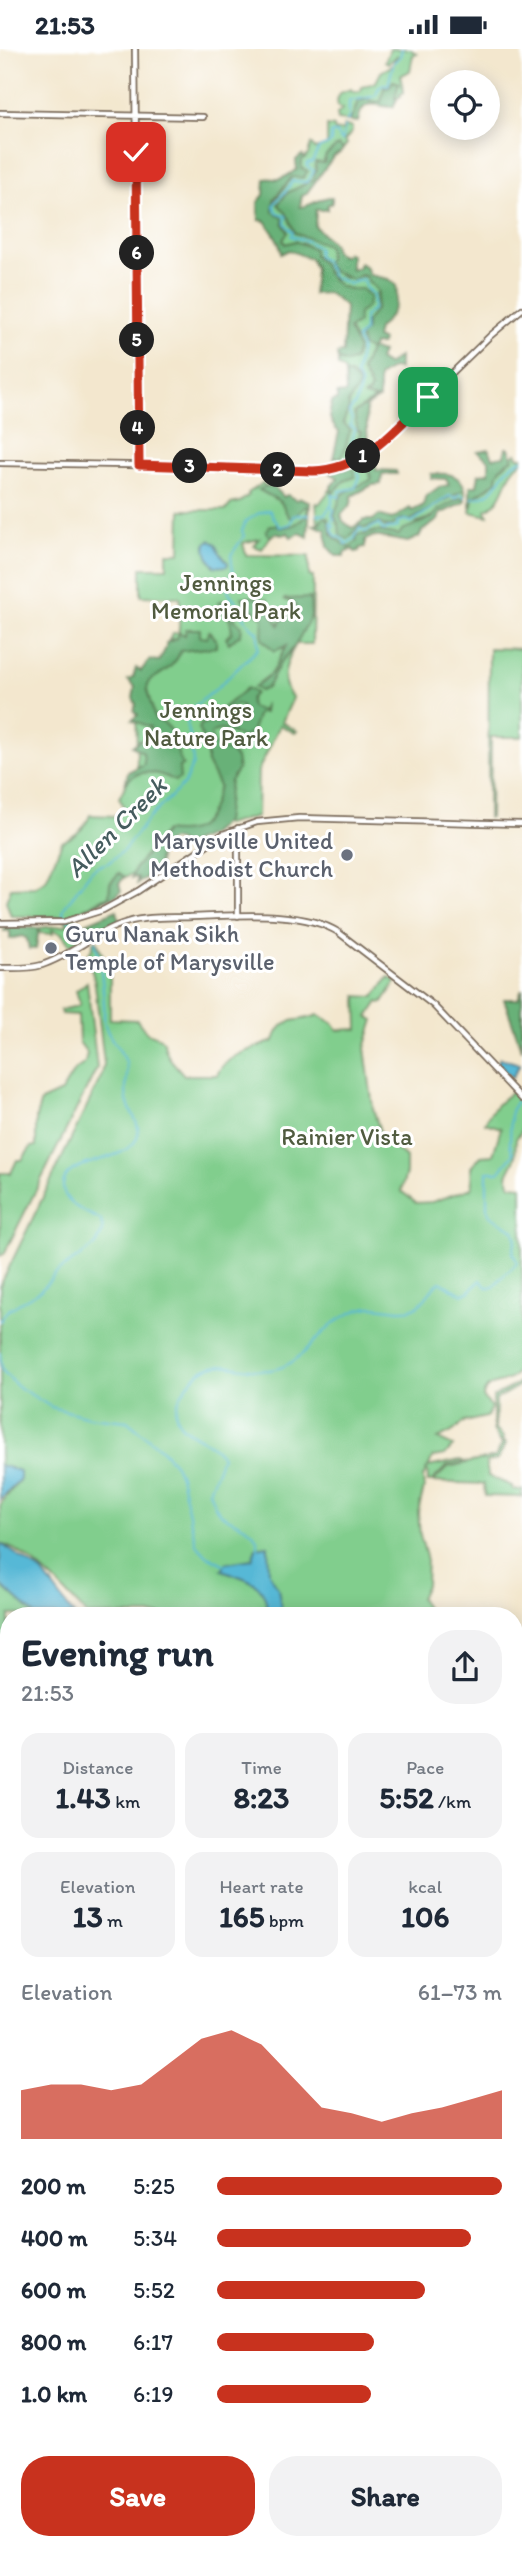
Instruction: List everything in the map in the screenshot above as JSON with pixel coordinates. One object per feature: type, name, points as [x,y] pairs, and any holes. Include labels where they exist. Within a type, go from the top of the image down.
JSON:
[{"type":"street","points":[[135,49],[139,465]]},
{"type":"street","points":[[0,113],[203,117]]},
{"type":"street","points":[[0,463],[330,470],[350,463],[390,435],[490,336],[522,309]]},
{"type":"street","points":[[0,923],[64,922],[120,902],[205,845],[237,828],[257,822],[299,818],[522,824]]},
{"type":"street","points":[[237,828],[238,916]]},
{"type":"street","points":[[0,968],[46,964],[99,933],[127,922],[155,918],[238,916],[309,921],[329,926],[433,1005],[522,1099]]},
{"type":"green space","points":[[390,49],[410,49],[417,54],[413,55],[410,71],[400,76],[404,92],[400,94],[401,97],[394,98],[399,83],[393,81],[388,89],[385,88],[382,102],[366,99],[358,101],[353,116],[348,121],[338,120],[337,114],[342,109],[338,107],[337,100],[340,93],[351,89],[353,92],[361,91],[362,87],[376,82],[381,72],[391,66],[398,55],[388,63],[385,61]]},
{"type":"green space","points":[[393,81],[399,83],[393,107],[367,105],[363,108],[358,122],[348,121],[353,116],[358,101],[369,99],[381,102],[384,87],[388,88]]},
{"type":"green space","points":[[327,126],[334,127],[335,131],[343,130],[344,126],[352,127],[352,132],[344,141],[347,144],[343,149],[338,146],[326,155],[313,180],[287,193],[278,204],[287,214],[295,233],[327,245],[327,265],[344,278],[366,276],[378,291],[376,309],[366,322],[370,350],[361,370],[371,388],[365,395],[376,399],[354,413],[361,432],[356,450],[365,450],[336,464],[335,458],[341,457],[346,427],[343,423],[357,380],[350,374],[345,374],[338,366],[338,360],[346,363],[355,340],[349,329],[358,314],[367,307],[362,289],[339,286],[310,248],[303,243],[285,244],[283,240],[288,232],[273,212],[272,205],[292,177],[307,171],[301,168],[302,160],[308,155],[311,144],[315,149],[327,145]]},
{"type":"green space","points":[[338,145],[343,149],[334,156],[302,196],[300,207],[332,197],[332,204],[328,204],[327,210],[316,210],[315,226],[333,244],[335,252],[342,256],[348,253],[351,255],[351,270],[358,268],[360,263],[370,275],[388,279],[396,285],[397,292],[393,310],[378,329],[376,338],[383,341],[381,345],[374,344],[371,349],[382,352],[379,360],[387,365],[399,357],[399,369],[392,368],[379,377],[379,399],[366,407],[368,449],[365,450],[354,449],[361,432],[358,431],[354,413],[376,399],[364,396],[371,388],[361,370],[370,351],[362,346],[360,336],[366,330],[366,322],[376,309],[378,291],[366,276],[361,275],[353,280],[332,271],[327,265],[327,245],[295,233],[287,214],[278,204],[287,193],[313,180],[315,162],[324,163],[326,155]]},
{"type":"green space","points":[[302,155],[305,158],[301,168],[308,171],[303,178],[292,177],[274,199],[273,212],[283,218],[288,232],[283,240],[285,244],[295,241],[314,249],[314,255],[339,286],[362,289],[370,297],[367,307],[358,314],[358,323],[349,329],[358,348],[354,361],[346,363],[338,360],[337,354],[343,353],[345,306],[328,293],[313,294],[315,268],[311,259],[289,250],[281,254],[273,233],[265,221],[259,220],[258,202],[264,195],[265,179],[279,179],[291,173],[297,169],[296,160]]},
{"type":"green space","points":[[345,374],[350,374],[360,385],[348,403],[349,408],[343,423],[351,430],[345,451],[341,457],[333,458],[339,432],[331,422],[330,411],[332,402],[337,400],[337,394],[346,393]]},
{"type":"green space","points":[[506,448],[509,448],[513,459],[501,468],[497,481],[473,497],[470,506],[470,486],[477,486],[479,474],[489,473],[489,460],[477,451],[489,449],[493,458],[504,456]]},
{"type":"green space","points":[[516,453],[518,457],[522,457],[522,462],[511,473],[498,500],[486,510],[488,516],[470,512],[473,497],[497,481],[497,473]]},
{"type":"green space","points":[[376,454],[376,470],[396,471],[397,474],[382,474],[381,484],[372,485],[352,496],[351,504],[341,515],[343,521],[352,528],[379,515],[392,519],[410,508],[412,511],[424,505],[425,497],[439,487],[449,485],[446,479],[431,478],[431,474],[456,477],[465,489],[409,521],[402,519],[390,527],[379,523],[365,528],[359,526],[348,539],[340,535],[334,516],[342,495],[372,479],[364,461]]},
{"type":"green space","points":[[364,461],[372,479],[339,501],[339,508],[334,516],[355,532],[359,526],[379,523],[387,528],[402,519],[409,521],[441,495],[465,489],[465,499],[458,500],[417,522],[416,526],[402,530],[399,536],[377,531],[356,537],[357,541],[349,548],[335,538],[329,524],[318,524],[316,503],[319,504],[330,490],[333,493],[351,477],[353,467]]},
{"type":"green space","points":[[353,467],[355,477],[344,481],[332,494],[331,486],[338,478],[330,473]]},
{"type":"green space","points":[[263,483],[266,486],[260,490],[281,502],[292,518],[305,506],[308,507],[307,516],[294,525],[279,528],[270,525],[266,532],[270,537],[262,549],[254,546],[259,539],[243,543],[246,555],[309,556],[309,576],[313,577],[312,644],[296,644],[289,657],[285,679],[288,692],[293,698],[282,722],[297,731],[295,733],[280,725],[258,771],[257,816],[226,825],[208,817],[197,830],[158,840],[159,867],[137,884],[137,866],[133,874],[125,877],[119,873],[118,894],[97,901],[74,915],[77,923],[82,925],[88,922],[95,929],[70,945],[61,933],[52,930],[53,934],[39,933],[39,928],[68,925],[64,917],[11,916],[6,901],[11,888],[35,887],[46,880],[62,842],[79,831],[90,815],[114,816],[122,813],[123,805],[119,798],[130,776],[137,773],[136,677],[162,671],[179,641],[179,634],[176,639],[169,640],[173,633],[178,633],[180,597],[141,596],[141,568],[167,568],[167,553],[180,553],[181,510],[226,510]]},
{"type":"green space","points":[[266,486],[275,488],[284,497],[287,495],[296,500],[301,498],[310,502],[308,537],[300,533],[291,537],[288,533],[275,533],[270,537],[266,532],[270,525],[280,528],[294,525],[307,516],[308,507],[305,506],[292,519],[281,502],[259,490]]},
{"type":"green space","points":[[460,498],[465,499],[465,502],[440,514],[438,520],[422,531],[419,537],[408,542],[374,536],[365,540],[365,547],[359,551],[355,552],[353,549],[344,553],[344,556],[336,556],[328,547],[326,530],[314,525],[320,524],[325,517],[328,518],[332,535],[349,548],[360,534],[377,531],[399,535],[402,530],[432,518],[438,510]]},
{"type":"green space","points":[[242,597],[268,600],[268,607],[279,625],[282,619],[296,613],[295,604],[284,599],[310,598],[311,616],[295,646],[281,662],[267,688],[260,691],[254,687],[272,673],[286,646],[274,651],[262,639],[263,618],[246,605]]},
{"type":"green space","points":[[220,601],[226,601],[232,606],[235,620],[242,626],[241,634],[229,643],[226,638],[232,632],[230,619],[220,610]]},
{"type":"green space","points":[[186,629],[200,629],[200,637],[207,638],[209,631],[216,639],[216,647],[181,651],[171,666],[149,681],[147,690],[155,719],[169,727],[172,732],[183,765],[179,767],[180,778],[175,781],[155,773],[141,773],[125,785],[128,772],[144,764],[143,752],[132,746],[140,740],[147,741],[152,738],[150,727],[132,720],[138,715],[134,711],[135,687],[128,680],[133,678],[136,668],[141,671],[149,660],[159,661],[166,643],[176,639],[180,633],[185,635]]},
{"type":"green space","points":[[489,648],[522,649],[522,737],[491,737],[488,818]]},
{"type":"green space","name":"Jennings Nature Park","points":[[247,688],[255,693],[250,699],[251,707],[262,711],[265,703],[264,713],[258,713],[251,733],[242,738],[223,730],[211,733],[213,743],[236,758],[238,769],[230,781],[225,822],[210,835],[184,846],[175,840],[160,847],[157,870],[138,883],[138,877],[132,878],[135,868],[165,831],[178,832],[197,828],[208,816],[219,786],[207,763],[207,750],[199,729],[201,724],[222,721],[230,724],[242,723],[244,718],[241,706],[236,704],[226,710],[223,708]]},
{"type":"green space","points":[[119,873],[125,877],[119,883],[121,891],[117,895],[80,911],[109,896],[110,883]]},
{"type":"green space","points":[[117,910],[119,921],[98,931],[88,922]]},
{"type":"green space","points":[[4,928],[39,928],[36,949],[29,949],[27,939],[22,936],[10,939],[10,931],[4,931]]},
{"type":"green space","name":"Rainier Vista","points":[[96,940],[110,971],[110,1019],[137,1020],[147,1033],[164,1042],[168,1056],[184,1075],[217,1075],[234,1057],[274,1041],[282,1026],[292,1021],[318,1015],[334,1024],[338,1030],[358,1029],[357,996],[374,997],[389,977],[396,982],[382,1003],[378,1002],[368,1017],[374,1020],[365,1048],[373,1108],[381,1135],[406,1158],[406,1173],[401,1191],[416,1203],[432,1202],[472,1188],[471,1167],[481,1156],[493,1155],[501,1128],[485,1123],[490,1114],[512,1092],[522,1105],[522,1130],[516,1139],[515,1159],[507,1175],[511,1185],[522,1186],[522,1363],[513,1377],[487,1388],[483,1397],[491,1407],[487,1417],[464,1422],[438,1439],[453,1446],[445,1455],[433,1457],[428,1467],[460,1460],[465,1462],[447,1466],[431,1482],[428,1482],[427,1468],[423,1478],[424,1488],[418,1512],[420,1535],[427,1560],[426,1585],[420,1598],[425,1607],[79,1607],[34,1563],[0,1544],[0,1505],[20,1479],[18,1472],[0,1467],[0,1286],[102,1075],[104,1064],[90,963],[92,957],[89,953]]},
{"type":"green space","points":[[87,982],[97,1068],[4,1254],[0,1256],[0,1173],[11,1173],[17,1160],[22,1160],[31,1147],[36,1146],[36,1117],[41,1101],[61,1092],[74,1071],[85,1063],[87,1053],[79,1042],[78,1015],[61,1014],[60,1010],[78,1006],[80,1003],[76,991]]},
{"type":"green space","points":[[522,989],[522,1050],[504,999],[518,999]]},
{"type":"green space","points":[[522,1381],[522,1384],[496,1399],[495,1429],[504,1438],[501,1443],[493,1430],[493,1397]]},
{"type":"green space","points":[[504,1441],[506,1444],[497,1460],[486,1462],[488,1476],[512,1486],[513,1490],[522,1490],[522,1497],[485,1496],[484,1484],[433,1482],[448,1467],[495,1457]]},
{"type":"green space","points":[[0,1584],[26,1607],[0,1607]]},
{"type":"water","points":[[210,540],[216,544],[228,563],[227,566],[215,567],[211,561],[206,546]]},
{"type":"water","points":[[500,1058],[520,1064],[512,1078],[497,1064]]},
{"type":"water","points":[[0,1465],[20,1471],[20,1479],[0,1500]]},
{"type":"water","points":[[0,1543],[42,1572],[68,1607],[26,1607],[0,1584]]},
{"type":"water","points":[[268,1546],[269,1573],[278,1588],[281,1607],[267,1607],[264,1595],[255,1584],[222,1570],[227,1563],[252,1559],[256,1548]]},
{"type":"waterway","name":"Allen Creek","points":[[347,121],[349,101],[376,96],[383,84],[388,85],[394,62],[400,57],[402,49]]},
{"type":"waterway","name":"Allen Creek","points":[[345,127],[342,141],[336,133],[331,133],[331,143],[319,148],[312,162],[307,163],[314,171],[307,182],[292,181],[274,205],[281,215],[286,216],[285,223],[293,233],[291,236],[318,248],[318,256],[332,276],[349,284],[363,279],[366,288],[373,295],[373,309],[364,317],[364,331],[357,339],[361,348],[356,375],[361,385],[356,403],[349,412],[352,420],[350,425],[355,429],[351,445],[353,449]]},
{"type":"waterway","points":[[472,498],[489,493],[508,469],[522,460]]},
{"type":"waterway","name":"Allen Creek","points":[[316,515],[325,514],[332,504],[332,495],[339,497],[340,491],[355,488],[360,477],[358,473]]},
{"type":"waterway","points":[[331,507],[334,510],[334,519],[330,524],[334,525],[332,529],[346,544],[354,539],[360,528],[365,532],[378,524],[383,530],[398,527],[397,522],[412,522],[449,496],[456,498],[460,494],[465,497]]},
{"type":"waterway","name":"Allen Creek","points":[[90,933],[74,928],[63,914],[64,908],[92,870],[108,863],[123,851],[149,818],[184,784],[193,763],[187,724],[191,709],[258,649],[258,632],[246,621],[227,587],[233,572],[231,555],[244,536],[242,531],[245,522],[269,510],[280,527],[290,524],[294,515],[309,515]]},
{"type":"waterway","name":"Allen Creek","points":[[0,1321],[7,1311],[41,1290],[56,1273],[96,1245],[103,1231],[101,1220],[77,1207],[67,1198],[63,1186],[66,1177],[82,1165],[129,1148],[138,1135],[126,1095],[126,1062],[104,1023],[102,980],[95,941]]},
{"type":"waterway","points":[[258,1549],[255,1535],[219,1512],[214,1505],[209,1491],[222,1457],[217,1450],[181,1425],[176,1410],[183,1392],[197,1375],[207,1368],[222,1365],[270,1370],[282,1367],[301,1355],[324,1331],[345,1316],[368,1307],[399,1310],[414,1308],[440,1282],[462,1294],[469,1292],[481,1280],[486,1287],[494,1287],[517,1262],[513,1253],[516,1238],[514,1230],[490,1216],[487,1207],[487,1172],[499,1172],[513,1154],[510,1144],[511,1111],[518,1099]]},
{"type":"waterway","name":"Allen Creek","points":[[0,1353],[2,1370],[17,1386],[51,1407],[89,1417],[127,1421],[161,1449],[174,1463],[180,1476],[196,1544],[206,1555],[227,1566]]},
{"type":"place","name":"Marysville United Methodist Church","points":[[347,855]]},
{"type":"place","name":"Guru Nanak Sikh Temple of Marysville","points":[[51,948]]},
{"type":"route","points":[[136,152],[139,465],[313,471],[333,469],[370,451],[428,397]]},
{"type":"park label","name":"Jennings Memorial Park","points":[[226,597]]}]
